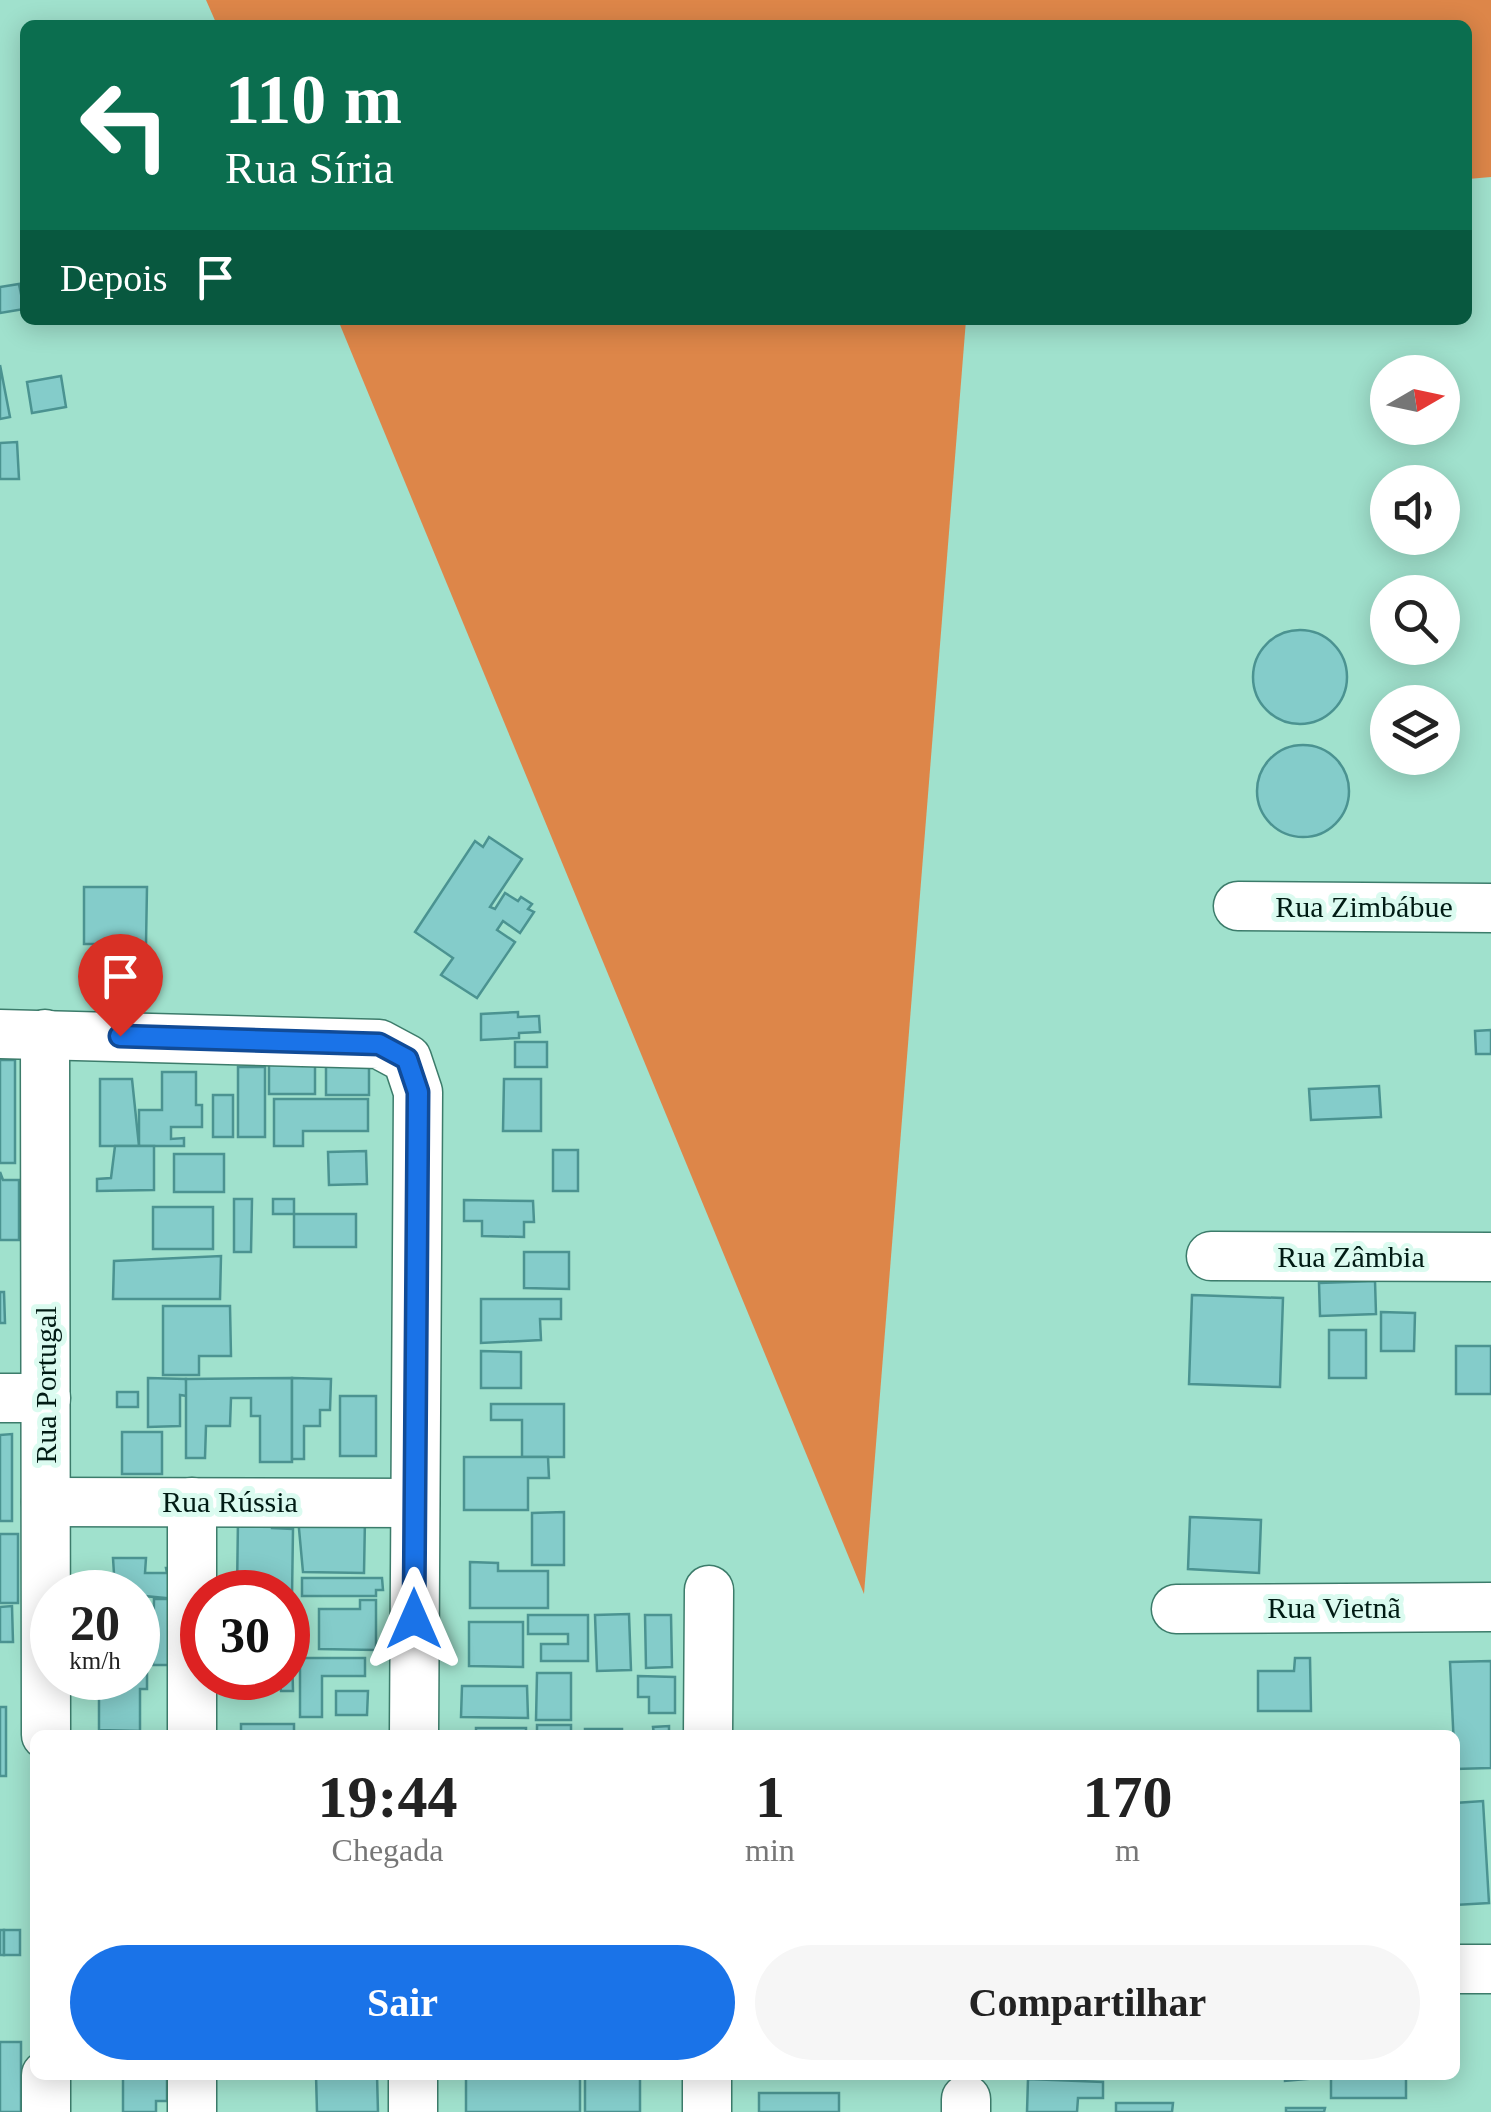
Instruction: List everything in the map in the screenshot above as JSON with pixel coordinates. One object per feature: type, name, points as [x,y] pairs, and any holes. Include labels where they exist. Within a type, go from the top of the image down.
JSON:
[{"type":"street","name":"Rua Zimbábue","points":[[1238,906],[1491,908]]},
{"type":"street","name":"Rua Portugal","points":[[23,1034],[23,1398],[46,1502],[46,1730]]},
{"type":"street","points":[[23,1034],[379,1044],[407,1059],[418,1092],[414,1730]]},
{"type":"street","name":"Rua Zâmbia","points":[[1211,1256],[1491,1258]]},
{"type":"street","name":"Rua Rússia","points":[[46,1502],[415,1502]]},
{"type":"street","points":[[192,1502],[192,1730]]},
{"type":"street","points":[[708,1730],[709,1590]]},
{"type":"street","name":"Rua Vietnã","points":[[1176,1609],[1491,1607]]},
{"type":"street","points":[[1460,1970],[1491,1969]]},
{"type":"street","points":[[46,2080],[46,2112]]},
{"type":"street","points":[[192,2080],[192,2112]]},
{"type":"street","points":[[413,2080],[413,2112]]},
{"type":"street","points":[[707,2080],[707,2112]]},
{"type":"shaded area","points":[[206,0],[1491,0],[1491,177],[1472,179],[1472,20],[215,20]]},
{"type":"shaded area","points":[[340,325],[966,325],[864,1594]]},
{"type":"building","points":[[19,284],[20,310],[0,313],[0,287]]},
{"type":"building","points":[[0,365],[10,417],[0,419]]},
{"type":"building","points":[[61,376],[66,407],[32,413],[27,382]]},
{"type":"building","points":[[17,442],[19,479],[0,479],[0,443]]},
{"type":"building","points":[[1300,630],[1318,634],[1333,644],[1343,659],[1347,677],[1343,695],[1333,710],[1318,720],[1300,724],[1282,720],[1267,710],[1257,695],[1253,677],[1257,659],[1267,644],[1282,634]]},
{"type":"building","points":[[1294,745],[1312,745],[1329,752],[1342,765],[1349,791],[1342,817],[1329,830],[1312,837],[1294,837],[1277,830],[1264,817],[1257,800],[1257,782],[1264,765],[1277,752]]},
{"type":"building","points":[[489,837],[522,859],[490,907],[495,909],[505,893],[532,904],[528,909],[534,912],[520,933],[503,921],[497,930],[515,942],[477,998],[441,975],[453,958],[415,932],[475,841],[483,847]]},
{"type":"building","points":[[84,887],[147,887],[146,944],[84,944]]},
{"type":"building","points":[[518,1012],[518,1017],[539,1016],[540,1032],[519,1033],[519,1038],[481,1040],[481,1014]]},
{"type":"building","points":[[1491,1030],[1491,1054],[1476,1054],[1475,1031]]},
{"type":"building","points":[[515,1042],[547,1042],[547,1067],[515,1067]]},
{"type":"building","points":[[0,1060],[15,1060],[15,1163],[0,1163]]},
{"type":"building","points":[[315,1062],[315,1094],[269,1094],[269,1063]]},
{"type":"building","points":[[326,1062],[369,1062],[369,1095],[326,1095]]},
{"type":"building","points":[[238,1067],[265,1067],[265,1137],[238,1137]]},
{"type":"building","points":[[162,1072],[196,1072],[196,1105],[202,1105],[202,1127],[171,1127],[171,1139],[184,1138],[184,1146],[139,1146],[139,1110],[162,1110]]},
{"type":"building","points":[[100,1079],[132,1079],[139,1146],[100,1146]]},
{"type":"building","points":[[504,1079],[541,1079],[541,1131],[503,1131]]},
{"type":"building","points":[[1379,1086],[1381,1117],[1311,1120],[1309,1089]]},
{"type":"building","points":[[213,1095],[233,1095],[233,1137],[213,1137]]},
{"type":"building","points":[[274,1099],[368,1099],[368,1131],[303,1131],[303,1146],[274,1146]]},
{"type":"building","points":[[115,1146],[154,1146],[154,1190],[97,1191],[97,1179],[111,1178]]},
{"type":"building","points":[[553,1150],[578,1150],[578,1191],[553,1191]]},
{"type":"building","points":[[366,1151],[367,1184],[329,1185],[328,1152]]},
{"type":"building","points":[[174,1154],[224,1154],[224,1192],[174,1192]]},
{"type":"building","points":[[0,1172],[3,1180],[19,1180],[19,1240],[0,1240]]},
{"type":"building","points":[[234,1199],[252,1199],[251,1252],[234,1252]]},
{"type":"building","points":[[273,1199],[294,1199],[294,1214],[273,1214]]},
{"type":"building","points":[[464,1200],[533,1201],[534,1222],[524,1222],[524,1237],[482,1236],[482,1221],[464,1221]]},
{"type":"building","points":[[153,1207],[213,1207],[213,1249],[153,1249]]},
{"type":"building","points":[[294,1214],[356,1214],[356,1247],[294,1247]]},
{"type":"building","points":[[524,1252],[569,1252],[569,1289],[524,1288]]},
{"type":"building","points":[[221,1256],[220,1299],[113,1299],[114,1261]]},
{"type":"building","points":[[1375,1281],[1376,1314],[1320,1316],[1319,1283]]},
{"type":"building","points":[[0,1292],[4,1292],[5,1323],[0,1323]]},
{"type":"building","points":[[1192,1295],[1283,1298],[1280,1387],[1189,1384]]},
{"type":"building","points":[[481,1299],[561,1299],[561,1319],[540,1319],[541,1340],[481,1343]]},
{"type":"building","points":[[163,1306],[230,1306],[231,1356],[199,1356],[199,1375],[163,1375]]},
{"type":"building","points":[[1381,1312],[1415,1313],[1414,1351],[1381,1351]]},
{"type":"building","points":[[1329,1330],[1366,1330],[1366,1378],[1329,1378]]},
{"type":"building","points":[[1456,1346],[1491,1346],[1491,1394],[1456,1394]]},
{"type":"building","points":[[481,1351],[521,1352],[521,1388],[481,1388]]},
{"type":"building","points":[[148,1378],[186,1379],[187,1396],[180,1395],[180,1426],[148,1427]]},
{"type":"building","points":[[292,1378],[292,1462],[260,1462],[260,1416],[251,1416],[251,1398],[231,1398],[230,1426],[206,1426],[205,1458],[186,1458],[186,1379]]},
{"type":"building","points":[[292,1378],[331,1379],[330,1410],[320,1410],[320,1426],[304,1426],[304,1459],[292,1459]]},
{"type":"building","points":[[117,1392],[138,1392],[138,1407],[117,1407]]},
{"type":"building","points":[[340,1396],[376,1396],[376,1456],[340,1456]]},
{"type":"building","points":[[491,1404],[564,1404],[564,1457],[522,1457],[522,1420],[491,1420]]},
{"type":"building","points":[[122,1432],[162,1432],[162,1474],[122,1474]]},
{"type":"building","points":[[12,1434],[12,1521],[0,1521],[0,1435]]},
{"type":"building","points":[[464,1457],[548,1457],[549,1478],[528,1478],[528,1510],[464,1510]]},
{"type":"building","points":[[564,1512],[564,1565],[532,1565],[532,1513]]},
{"type":"building","points":[[1190,1517],[1261,1520],[1259,1573],[1188,1569]]},
{"type":"building","points":[[298,1518],[365,1518],[364,1573],[303,1570]]},
{"type":"building","points":[[238,1519],[271,1519],[272,1528],[293,1529],[292,1570],[237,1570]]},
{"type":"building","points":[[0,1534],[18,1534],[18,1603],[0,1603]]},
{"type":"building","points":[[113,1558],[146,1558],[145,1570],[114,1570]]},
{"type":"building","points":[[470,1562],[498,1563],[498,1571],[548,1571],[548,1608],[470,1608]]},
{"type":"building","points":[[166,1568],[176,1568],[176,1599],[160,1597],[160,1573],[167,1573]]},
{"type":"building","points":[[310,1578],[382,1578],[383,1590],[376,1590],[376,1596],[310,1596]]},
{"type":"building","points":[[160,1599],[176,1599],[175,1665],[160,1665]]},
{"type":"building","points":[[360,1600],[376,1600],[376,1650],[319,1649],[319,1609],[360,1609]]},
{"type":"building","points":[[12,1606],[13,1642],[0,1642],[0,1607]]},
{"type":"building","points":[[629,1614],[631,1670],[597,1671],[595,1615]]},
{"type":"building","points":[[528,1615],[588,1615],[588,1661],[541,1661],[541,1644],[568,1644],[568,1634],[528,1634]]},
{"type":"building","points":[[645,1615],[671,1615],[672,1667],[646,1668]]},
{"type":"building","points":[[469,1622],[523,1622],[523,1667],[469,1666]]},
{"type":"building","points":[[310,1658],[365,1658],[365,1676],[322,1676],[322,1717],[300,1717],[300,1700],[310,1700]]},
{"type":"building","points":[[1295,1658],[1310,1658],[1311,1711],[1258,1711],[1258,1671],[1294,1671]]},
{"type":"building","points":[[1491,1661],[1491,1768],[1460,1769],[1460,1730],[1453,1730],[1450,1662]]},
{"type":"building","points":[[537,1673],[571,1673],[571,1720],[536,1720]]},
{"type":"building","points":[[638,1676],[675,1677],[675,1713],[649,1713],[649,1697],[638,1697]]},
{"type":"building","points":[[462,1686],[527,1686],[528,1718],[461,1717]]},
{"type":"building","points":[[336,1691],[368,1691],[367,1715],[336,1715]]},
{"type":"building","points":[[99,1700],[140,1700],[140,1730],[99,1730]]},
{"type":"building","points":[[0,1707],[6,1707],[6,1776],[0,1776]]},
{"type":"building","points":[[241,1724],[294,1724],[294,1730],[241,1730]]},
{"type":"building","points":[[537,1725],[571,1725],[571,1730],[537,1730]]},
{"type":"building","points":[[476,1728],[526,1728],[526,1730]]},
{"type":"building","points":[[1483,1801],[1489,1903],[1460,1905],[1460,1803]]},
{"type":"building","points":[[0,1930],[4,1930],[4,1955],[0,1955]]},
{"type":"building","points":[[4,1930],[20,1930],[20,1955],[4,1955]]},
{"type":"building","points":[[0,2042],[21,2042],[21,2112],[0,2112]]},
{"type":"building","points":[[123,2080],[167,2080],[167,2101],[156,2101],[156,2112],[123,2112]]},
{"type":"building","points":[[316,2080],[377,2080],[378,2112],[317,2112]]},
{"type":"building","points":[[466,2080],[580,2080],[580,2112],[466,2112]]},
{"type":"building","points":[[585,2080],[640,2080],[640,2112],[585,2112]]},
{"type":"building","points":[[1028,2080],[1103,2082],[1103,2098],[1078,2098],[1077,2112],[1027,2112]]},
{"type":"building","points":[[1331,2080],[1406,2080],[1406,2098],[1331,2098]]},
{"type":"building","points":[[759,2093],[839,2093],[839,2112],[759,2112]]},
{"type":"building","points":[[1116,2103],[1173,2103],[1172,2112],[1116,2112]]},
{"type":"building","points":[[1286,2108],[1325,2108],[1324,2112],[1286,2112]]},
{"type":"route","points":[[120,1036],[379,1044],[407,1059],[418,1092],[414,1619]]}]
